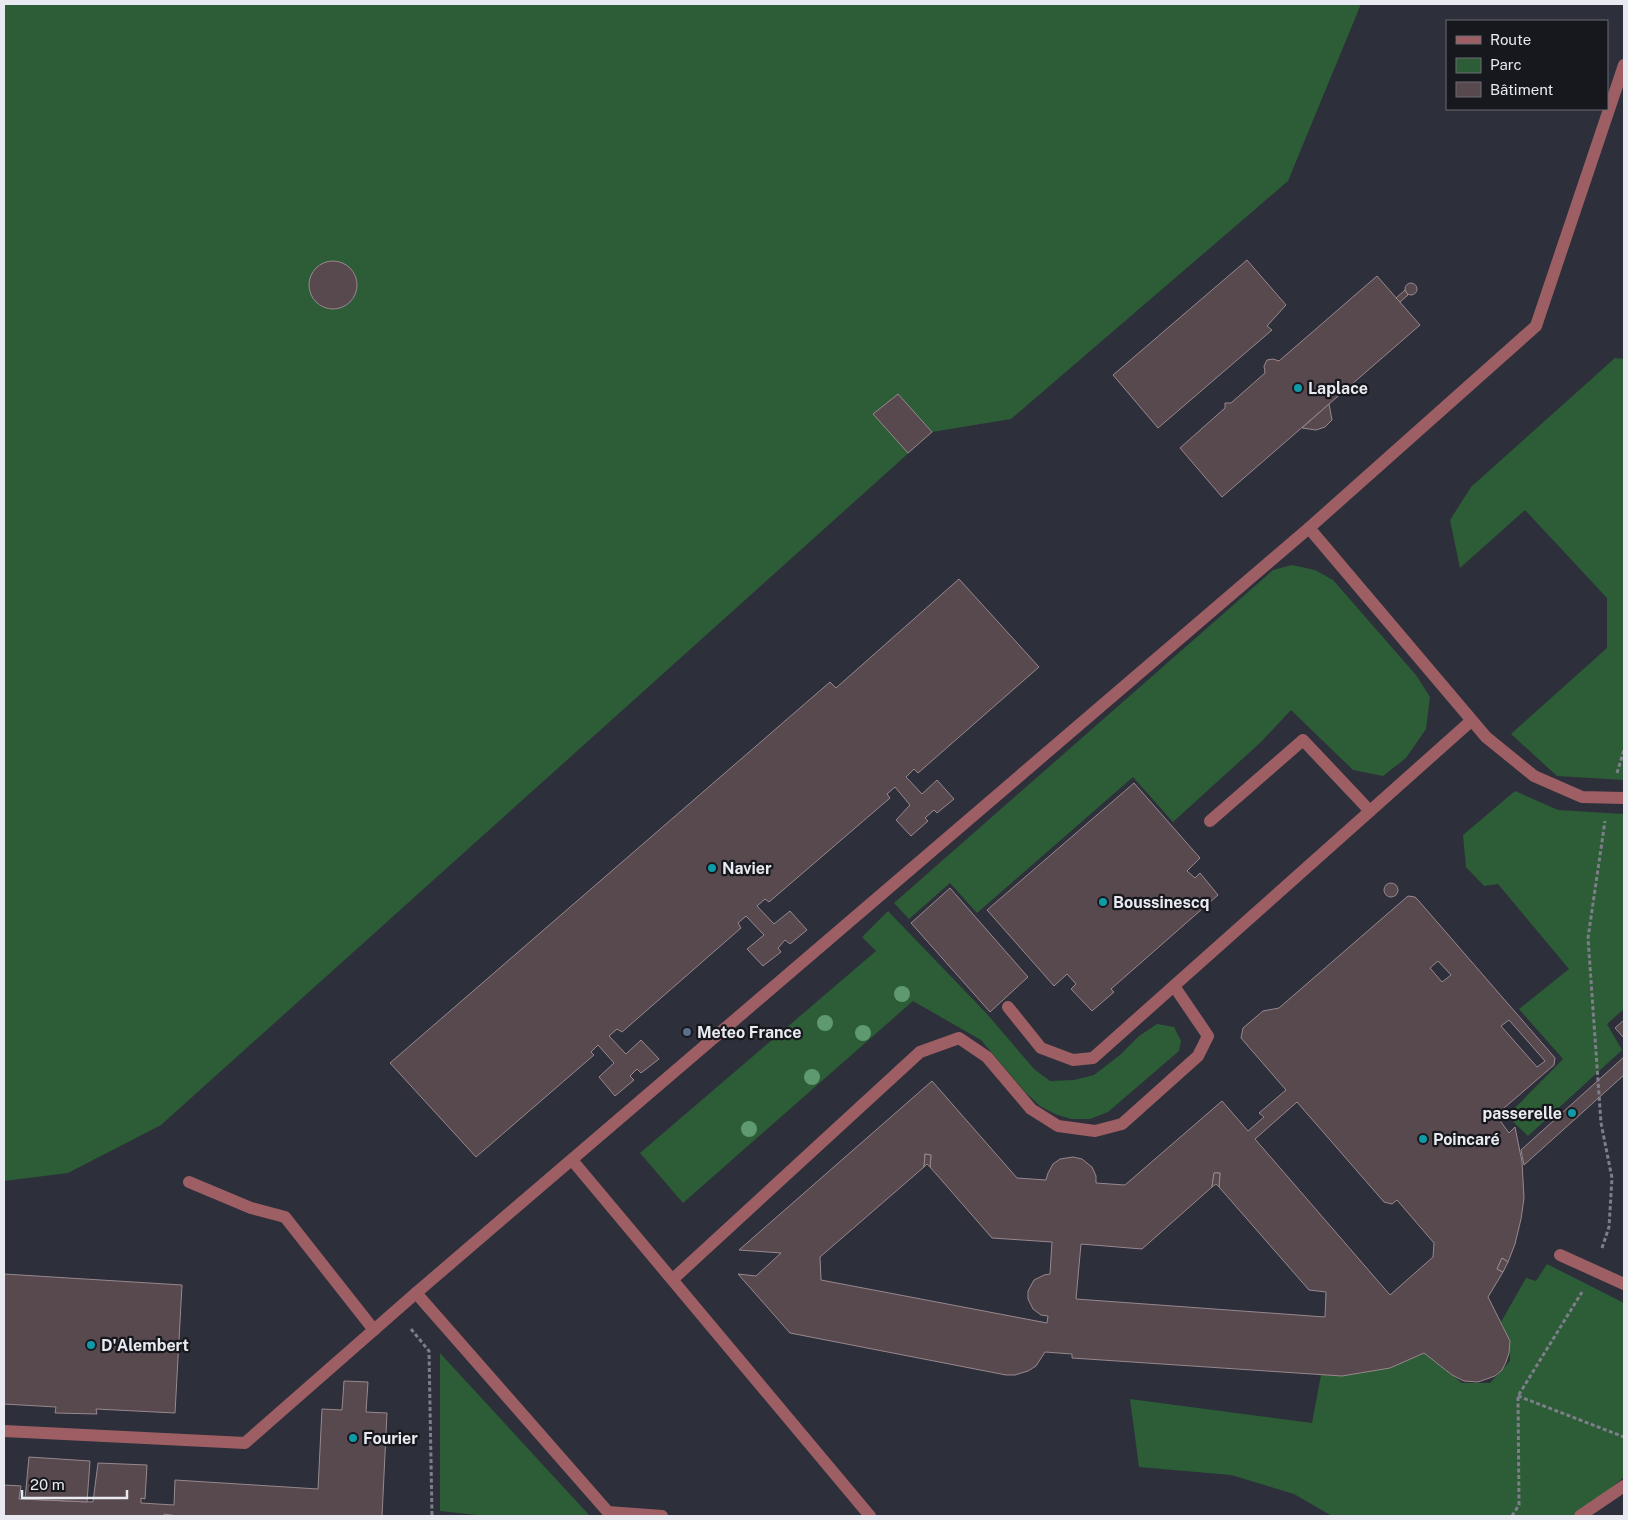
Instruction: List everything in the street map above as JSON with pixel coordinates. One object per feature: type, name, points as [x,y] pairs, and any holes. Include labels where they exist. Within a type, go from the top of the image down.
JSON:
[{"type":"lane","points":[[4,1431],[245,1443],[395,1311],[1309,528],[1536,326],[1624,65]]},
{"type":"lane","points":[[1309,528],[1486,738],[1534,776],[1582,797],[1624,798]]},
{"type":"lane","points":[[1008,1007],[1041,1048],[1073,1060],[1093,1058],[1471,722]]},
{"type":"lane","points":[[1210,821],[1303,740],[1370,811]]},
{"type":"lane","points":[[673,1279],[920,1052],[959,1038],[987,1057],[1031,1109],[1058,1126],[1095,1131],[1122,1124],[1198,1056],[1208,1036],[1174,986]]},
{"type":"lane","points":[[572,1160],[870,1516]]},
{"type":"lane","points":[[189,1182],[251,1208],[285,1217],[374,1330]]},
{"type":"lane","points":[[1560,1255],[1624,1284]]},
{"type":"lane","points":[[416,1293],[608,1512],[662,1516]]},
{"type":"lane","points":[[1580,1516],[1624,1486]]},
{"type":"path","points":[[1512,1516],[1519,1505],[1518,1396],[1552,1343],[1594,1271],[1609,1227],[1612,1178],[1601,1122],[1588,938],[1609,797]]},
{"type":"path","points":[[395,1311],[430,1351],[432,1516]]},
{"type":"path","points":[[1518,1396],[1624,1437]]},
{"type":"green space","points":[[4,4],[1361,4],[1288,181],[1011,419],[932,432],[161,1125],[68,1173],[4,1181]]},
{"type":"green space","points":[[1615,358],[1624,359],[1624,780],[1557,776],[1511,734],[1607,648],[1607,598],[1525,510],[1460,568],[1450,520],[1471,487]]},
{"type":"green space","points":[[1292,565],[1315,570],[1333,580],[1416,675],[1430,697],[1426,729],[1406,758],[1383,776],[1353,770],[1291,710],[1261,742],[1173,822],[1133,777],[977,913],[950,883],[909,919],[894,903],[1273,570]]},
{"type":"green space","points":[[1515,791],[1558,810],[1624,814],[1624,1009],[1607,1024],[1622,1050],[1528,1136],[1507,1116],[1563,1059],[1519,1009],[1569,969],[1498,884],[1484,886],[1466,867],[1463,835]]},
{"type":"green space","points":[[888,911],[987,1014],[1034,1069],[1050,1081],[1074,1080],[1094,1075],[1120,1055],[1139,1036],[1157,1024],[1174,1027],[1181,1041],[1179,1051],[1108,1112],[1090,1119],[1071,1119],[1055,1114],[1040,1106],[1025,1092],[981,1040],[913,1001],[683,1203],[640,1153],[876,951],[862,937]]},
{"type":"green space","points":[[1547,1264],[1624,1303],[1624,1477],[1578,1516],[1332,1516],[1294,1494],[1231,1475],[1139,1467],[1130,1399],[1312,1423],[1321,1375],[1361,1373],[1387,1367],[1424,1353],[1462,1383],[1490,1383],[1510,1361],[1510,1341],[1501,1322],[1526,1278],[1536,1281]]},
{"type":"green space","points":[[440,1353],[590,1516],[486,1516],[440,1511]]},
{"type":"building","points":[[1247,260],[1286,305],[1267,326],[1272,330],[1158,428],[1113,375]]},
{"type":"building","points":[[333,261],[342,263],[350,268],[355,276],[357,285],[355,294],[350,302],[342,307],[333,309],[324,307],[316,302],[311,294],[309,285],[311,276],[316,268],[324,263]]},
{"type":"building","name":"Laplace","points":[[1377,276],[1420,325],[1222,497],[1180,448],[1225,408],[1225,403],[1231,403],[1265,373],[1264,366],[1267,360],[1279,361]]},
{"type":"building","points":[[1409,283],[1413,283],[1417,289],[1413,295],[1409,295],[1405,291],[1405,287]]},
{"type":"building","points":[[1405,290],[1408,295],[1400,302],[1396,298]]},
{"type":"building","points":[[898,394],[932,432],[908,453],[873,414]]},
{"type":"building","points":[[1329,404],[1332,420],[1325,427],[1316,430],[1302,428]]},
{"type":"building","name":"Navier","points":[[959,579],[1039,667],[918,773],[914,769],[906,777],[922,794],[937,780],[954,799],[937,813],[934,810],[925,818],[928,821],[911,836],[896,820],[910,805],[895,787],[887,794],[890,798],[769,902],[765,899],[757,906],[774,924],[790,911],[807,930],[790,944],[785,940],[778,948],[781,952],[763,966],[747,949],[764,935],[746,916],[738,923],[741,928],[622,1032],[617,1029],[609,1036],[626,1054],[641,1040],[659,1059],[641,1073],[637,1069],[630,1076],[634,1080],[615,1096],[599,1077],[614,1063],[598,1045],[591,1052],[594,1055],[476,1157],[390,1063],[830,682],[836,688]]},
{"type":"building","name":"Boussinescq","points":[[1134,783],[1200,858],[1187,871],[1195,878],[1200,873],[1218,895],[1111,989],[1114,992],[1092,1011],[1071,989],[1076,984],[1067,974],[1054,986],[987,910]]},
{"type":"building","points":[[1388,883],[1394,883],[1398,890],[1394,897],[1388,897],[1384,893],[1384,887]]},
{"type":"building","points":[[950,888],[1028,977],[990,1012],[911,923]]},
{"type":"building","name":"Poincaré","points":[[1408,896],[1415,897],[1555,1058],[1554,1065],[1496,1115],[1509,1133],[1515,1127],[1522,1162],[1524,1198],[1515,1244],[1508,1262],[1502,1258],[1497,1269],[1503,1272],[1488,1297],[1510,1341],[1506,1362],[1502,1370],[1495,1376],[1478,1382],[1464,1381],[1452,1375],[1424,1353],[1390,1368],[1342,1376],[1072,1358],[1072,1354],[1045,1352],[1036,1366],[1028,1371],[1015,1375],[1006,1375],[790,1333],[738,1274],[756,1276],[781,1253],[739,1250],[932,1081],[1017,1178],[1046,1180],[1053,1164],[1060,1159],[1073,1157],[1082,1159],[1092,1167],[1096,1176],[1096,1183],[1125,1185],[1222,1101],[1248,1131],[1264,1117],[1259,1113],[1286,1090],[1241,1038],[1243,1028],[1263,1011],[1279,1008]],"holes":[[[1438,961],[1451,975],[1442,982],[1430,968]],[[1509,1020],[1545,1061],[1537,1067],[1501,1026]],[[1297,1102],[1384,1202],[1392,1204],[1397,1200],[1434,1243],[1433,1257],[1390,1295],[1255,1139]],[[925,1154],[931,1155],[930,1167],[992,1238],[1052,1242],[1050,1274],[1034,1280],[1028,1291],[1028,1299],[1033,1309],[1041,1315],[1048,1316],[1047,1323],[821,1280],[820,1257],[924,1167]],[[1214,1173],[1220,1173],[1219,1187],[1309,1290],[1326,1292],[1325,1317],[1076,1299],[1081,1244],[1142,1249],[1212,1187]]]},
{"type":"building","points":[[1624,1020],[1624,1038],[1615,1028]]},
{"type":"building","name":"passerelle","points":[[1624,1057],[1624,1075],[1524,1165],[1521,1150]]},
{"type":"building","points":[[925,1154],[931,1155],[930,1167],[927,1164],[924,1167]]},
{"type":"building","points":[[1214,1173],[1220,1173],[1219,1187],[1216,1184],[1212,1187]]},
{"type":"building","points":[[1502,1258],[1508,1262],[1503,1272],[1497,1269]]},
{"type":"building","name":"D'Alembert","points":[[4,1274],[182,1285],[175,1413],[96,1409],[97,1414],[55,1413],[56,1407],[4,1404]]},
{"type":"building","name":"Fourier","points":[[344,1381],[368,1382],[366,1412],[387,1413],[382,1516],[178,1516],[164,1514],[164,1516],[4,1516],[4,1485],[21,1486],[19,1499],[93,1502],[98,1463],[147,1465],[145,1499],[141,1498],[141,1503],[174,1505],[175,1480],[318,1489],[322,1409],[342,1410]]},
{"type":"building","points":[[29,1457],[90,1461],[87,1502],[25,1499]]},
{"type":"place","name":"Laplace","points":[[1298,388]]},
{"type":"place","name":"Navier","points":[[712,868]]},
{"type":"place","name":"Boussinescq","points":[[1103,902]]},
{"type":"place","name":"Meteo France","points":[[687,1032]]},
{"type":"place","name":"passerelle","points":[[1572,1113]]},
{"type":"place","name":"Poincaré","points":[[1423,1139]]},
{"type":"place","name":"D'Alembert","points":[[91,1345]]},
{"type":"place","name":"Fourier","points":[[353,1438]]}]
